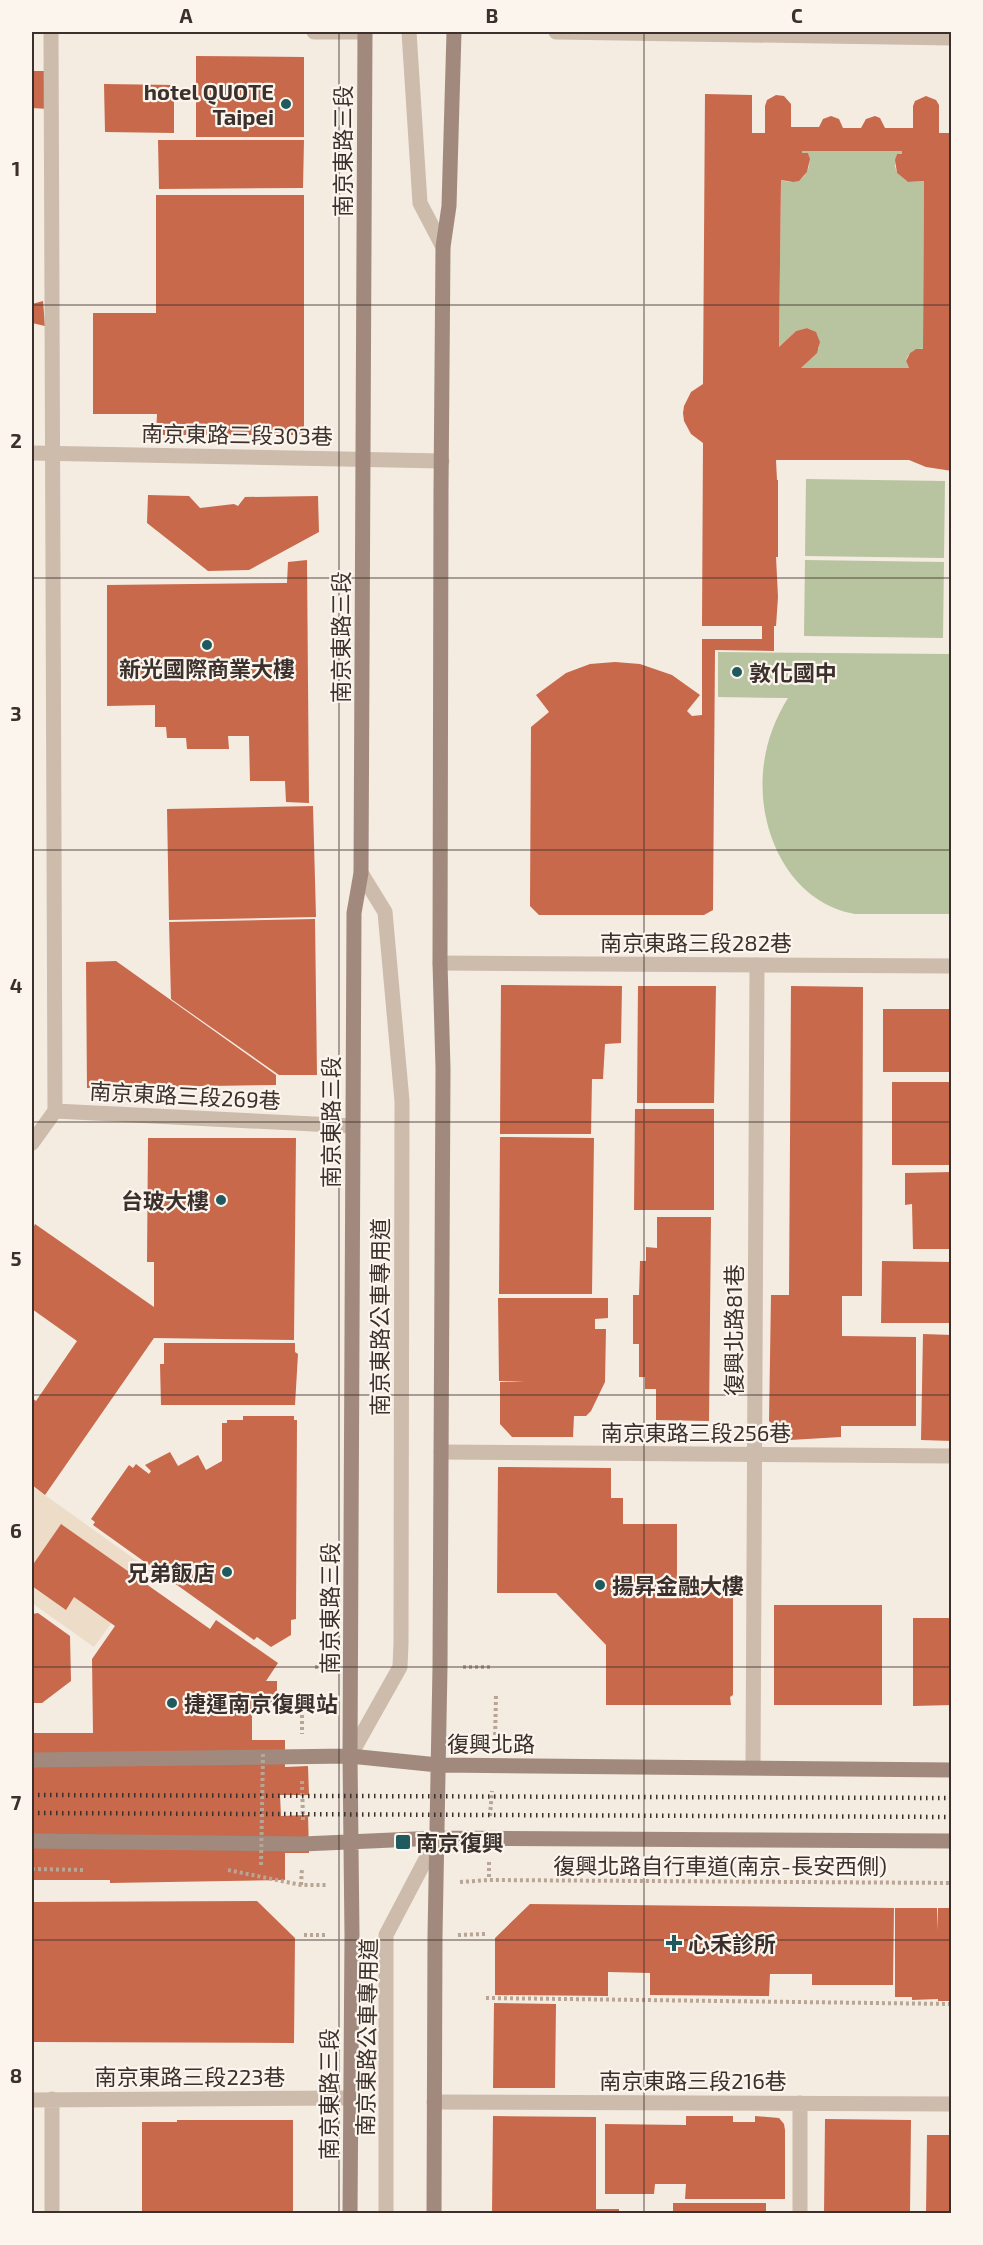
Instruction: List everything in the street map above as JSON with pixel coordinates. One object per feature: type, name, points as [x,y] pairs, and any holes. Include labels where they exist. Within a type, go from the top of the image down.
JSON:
[{"type":"main road","name":"南京東路三段","points":[[350,2214],[354,913],[361,873],[365,32]]},
{"type":"main road","points":[[434,2214],[443,1068],[440,963],[443,247],[449,206],[454,32]]},
{"type":"main road","name":"復興北路","points":[[32,1760],[350,1756],[438,1766],[951,1770]]},
{"type":"main road","points":[[32,1841],[303,1844],[437,1838],[951,1841]]},
{"type":"street","points":[[32,1143],[55,1111],[51,32]]},
{"type":"street","points":[[314,32],[365,32]]},
{"type":"street","points":[[410,32],[420,204],[443,247]]},
{"type":"street","points":[[556,32],[821,34],[951,38]]},
{"type":"street","name":"南京東路三段303巷","points":[[32,453],[442,461]]},
{"type":"street","name":"南京東路公車專用道","points":[[350,1756],[400,1667],[401,1643],[402,1101],[385,912],[361,873]]},
{"type":"street","name":"南京東路三段282巷","points":[[440,963],[951,966]]},
{"type":"street","name":"復興北路81巷","points":[[753,1768],[758,965]]},
{"type":"street","name":"南京東路三段269巷","points":[[55,1111],[353,1126]]},
{"type":"street","name":"南京東路三段256巷","points":[[441,1452],[951,1456]]},
{"type":"street","name":"南京東路公車專用道","points":[[386,2214],[387,1935],[437,1838]]},
{"type":"street","name":"南京東路三段223巷","points":[[32,2100],[350,2098]]},
{"type":"street","points":[[52,2099],[52,2214]]},
{"type":"street","name":"南京東路三段216巷","points":[[434,2102],[951,2104]]},
{"type":"street","points":[[800,2103],[800,2214]]},
{"type":"path","points":[[227,1870],[301,1885],[302,1709]]},
{"type":"path","points":[[261,1865],[262,1754]]},
{"type":"path","points":[[32,1868],[88,1869]]},
{"type":"path","name":"復興北路自行車道(南京-長安西側)","points":[[489,1880],[951,1883]]},
{"type":"path","points":[[486,1998],[951,2004]]},
{"type":"green space","points":[[802,151],[902,151],[902,154],[897,154],[895,166],[897,173],[908,182],[924,181],[923,349],[914,350],[908,356],[906,361],[909,368],[801,368],[819,348],[817,335],[807,328],[796,331],[779,347],[781,180],[794,181],[804,176],[809,160],[808,153],[802,153]]},
{"type":"green space","points":[[806,479],[945,481],[944,558],[805,556]]},
{"type":"green space","points":[[805,560],[944,562],[943,638],[804,636]]},
{"type":"green space","points":[[718,652],[951,654],[951,914],[855,914],[831,907],[811,894],[794,878],[781,858],[771,835],[765,811],[763,787],[765,754],[776,721],[788,698],[718,697]]},
{"type":"shaded area","points":[[32,1486],[150,1570],[94,1647],[32,1603]]},
{"type":"building","points":[[196,56],[304,57],[304,137],[196,137]]},
{"type":"building","points":[[32,71],[44,71],[48,109],[32,108]]},
{"type":"building","points":[[104,84],[174,85],[174,133],[105,132]]},
{"type":"building","points":[[705,94],[752,95],[752,133],[765,133],[765,106],[767,100],[776,95],[784,96],[791,104],[791,127],[819,127],[823,119],[831,116],[839,119],[843,128],[861,128],[866,119],[875,116],[880,118],[885,128],[913,128],[915,101],[926,96],[936,100],[939,105],[939,133],[952,133],[952,471],[926,467],[909,460],[776,460],[778,597],[776,626],[774,626],[774,651],[715,650],[713,910],[704,915],[539,915],[530,906],[531,727],[549,712],[536,695],[566,673],[590,664],[615,662],[640,664],[672,675],[700,695],[687,711],[692,716],[702,715],[702,639],[762,639],[762,626],[702,626],[703,443],[691,434],[684,421],[683,413],[691,392],[703,384]],"holes":[[[802,151],[902,151],[902,154],[897,154],[895,160],[897,173],[908,182],[924,181],[923,349],[916,349],[910,353],[906,361],[909,368],[801,368],[817,353],[820,342],[816,332],[807,328],[796,331],[779,347],[781,180],[799,181],[807,172],[810,159],[808,153],[802,153]]]},
{"type":"building","points":[[158,140],[304,140],[303,188],[159,189]]},
{"type":"building","points":[[156,195],[304,195],[304,435],[156,435],[157,414],[93,414],[93,313],[156,313]]},
{"type":"building","points":[[43,301],[45,326],[32,323],[32,304]]},
{"type":"building","points":[[32,467],[34,467],[34,524],[32,524]]},
{"type":"building","points":[[148,495],[189,496],[200,508],[234,504],[238,506],[245,497],[318,496],[319,532],[249,570],[208,571],[147,523]]},
{"type":"building","name":"新光國際商業大樓","points":[[307,560],[309,803],[286,802],[285,781],[250,781],[249,736],[228,736],[229,749],[187,749],[186,738],[167,738],[166,727],[155,727],[155,705],[107,706],[107,585],[287,583],[288,562]]},
{"type":"building","points":[[313,806],[316,917],[169,920],[167,809]]},
{"type":"building","points":[[315,919],[317,1075],[279,1075],[171,999],[169,922]]},
{"type":"building","points":[[116,961],[276,1075],[276,1085],[87,1088],[86,962]]},
{"type":"building","points":[[501,985],[622,986],[621,1043],[605,1044],[603,1079],[592,1079],[591,1134],[500,1134]]},
{"type":"building","points":[[638,986],[716,986],[714,1103],[637,1103]]},
{"type":"building","points":[[791,986],[863,987],[862,1296],[842,1296],[842,1336],[916,1337],[916,1426],[841,1426],[841,1437],[790,1440],[769,1421],[771,1295],[789,1295]]},
{"type":"building","points":[[883,1009],[952,1009],[952,1072],[883,1072]]},
{"type":"building","points":[[892,1082],[952,1082],[952,1165],[892,1165]]},
{"type":"building","points":[[635,1109],[714,1109],[714,1210],[634,1210]]},
{"type":"building","points":[[500,1137],[594,1138],[592,1294],[499,1294]]},
{"type":"building","name":"台玻大樓","points":[[148,1138],[296,1138],[294,1340],[154,1338],[45,1495],[32,1485],[32,1398],[36,1401],[77,1341],[32,1309],[32,1230],[35,1224],[154,1307],[154,1262],[147,1262]]},
{"type":"building","points":[[952,1172],[952,1249],[913,1249],[912,1204],[905,1205],[905,1173]]},
{"type":"building","points":[[657,1217],[711,1217],[709,1421],[656,1420],[656,1389],[645,1389],[645,1377],[639,1377],[639,1344],[633,1344],[633,1295],[639,1295],[640,1261],[646,1261],[646,1247],[657,1248]]},
{"type":"building","points":[[882,1261],[952,1262],[952,1323],[881,1323]]},
{"type":"building","points":[[498,1298],[608,1298],[608,1318],[595,1319],[595,1329],[606,1329],[605,1382],[591,1411],[586,1416],[574,1416],[573,1437],[512,1437],[500,1424],[500,1382],[525,1381],[499,1381]]},
{"type":"building","points":[[923,1334],[952,1335],[952,1441],[921,1440]]},
{"type":"building","points":[[164,1343],[295,1343],[295,1352],[298,1354],[295,1405],[161,1405],[160,1364],[164,1364]]},
{"type":"building","name":"兄弟飯店","points":[[243,1416],[294,1416],[294,1420],[297,1420],[296,1619],[291,1620],[291,1635],[271,1647],[257,1637],[254,1640],[93,1525],[95,1522],[91,1519],[129,1465],[133,1468],[136,1464],[149,1474],[151,1471],[145,1465],[170,1452],[178,1466],[198,1455],[206,1470],[222,1461],[222,1423],[227,1423],[227,1420],[243,1420]]},
{"type":"building","name":"揚昇金融大樓","points":[[498,1467],[611,1468],[611,1498],[623,1498],[623,1524],[677,1524],[677,1579],[703,1579],[703,1591],[733,1591],[733,1695],[730,1697],[731,1705],[606,1705],[606,1645],[556,1593],[497,1593]]},
{"type":"building","name":"捷運南京復興站","points":[[61,1524],[210,1629],[216,1620],[278,1663],[266,1681],[277,1681],[277,1703],[259,1703],[259,1698],[252,1699],[252,1740],[285,1740],[285,1767],[308,1766],[309,1795],[280,1795],[281,1816],[308,1815],[309,1853],[285,1853],[285,1880],[110,1883],[110,1880],[32,1880],[32,1733],[93,1733],[92,1659],[115,1626],[74,1597],[66,1610],[32,1586],[32,1566]]},
{"type":"building","points":[[774,1605],[882,1605],[882,1705],[774,1705]]},
{"type":"building","points":[[38,1613],[70,1636],[71,1681],[42,1703],[32,1703],[32,1614]]},
{"type":"building","points":[[913,1618],[952,1618],[952,1705],[913,1706]]},
{"type":"building","points":[[257,1901],[295,1938],[294,2043],[32,2042],[32,1902]]},
{"type":"building","points":[[530,1904],[894,1908],[893,1985],[812,1985],[812,1974],[770,1974],[769,1996],[650,1995],[650,1973],[608,1972],[608,1996],[495,1995],[495,1938]]},
{"type":"building","points":[[895,1908],[937,1908],[937,1931],[938,1908],[952,1908],[952,2001],[912,2000],[912,1997],[895,1997]]},
{"type":"building","points":[[494,2003],[556,2004],[555,2088],[493,2088]]},
{"type":"building","points":[[493,2116],[596,2117],[596,2209],[619,2209],[619,2214],[492,2214]]},
{"type":"building","points":[[686,2116],[733,2116],[733,2122],[755,2122],[755,2116],[779,2118],[785,2130],[785,2199],[685,2199],[686,2184],[655,2184],[654,2194],[605,2194],[605,2124],[686,2125]]},
{"type":"building","points":[[825,2119],[911,2120],[910,2214],[824,2214]]},
{"type":"building","points":[[177,2120],[293,2120],[293,2214],[142,2214],[142,2122],[177,2122]]},
{"type":"building","points":[[927,2135],[952,2135],[952,2214],[926,2214]]},
{"type":"building","points":[[673,2203],[766,2203],[766,2214],[673,2214]]},
{"type":"railway","points":[[32,1795],[952,1798]]},
{"type":"railway","points":[[32,1813],[952,1817]]},
{"type":"place","name":"hotel QUOTE Taipei","points":[[286,104]]},
{"type":"place","name":"新光國際商業大樓","points":[[207,645]]},
{"type":"place","name":"敦化國中","points":[[737,672]]},
{"type":"place","name":"台玻大樓","points":[[221,1200]]},
{"type":"place","name":"兄弟飯店","points":[[227,1572]]},
{"type":"place","name":"揚昇金融大樓","points":[[600,1585]]},
{"type":"place","name":"捷運南京復興站","points":[[172,1703]]},
{"type":"place","name":"南京復興","points":[[403,1842]]},
{"type":"place","name":"心禾診所","points":[[674,1943]]}]
